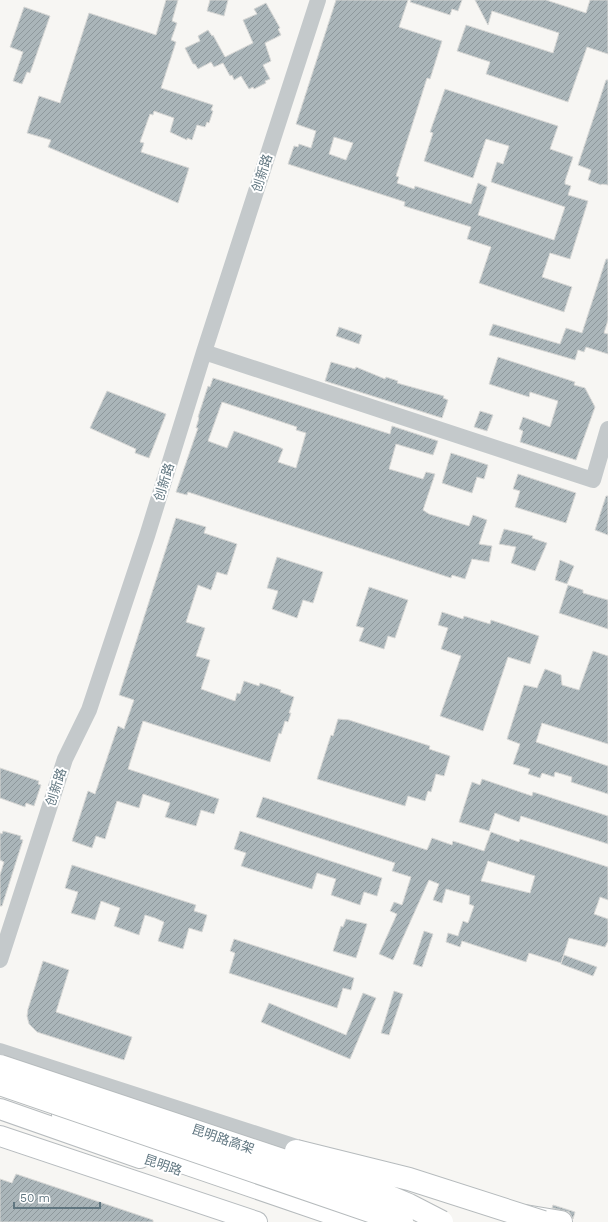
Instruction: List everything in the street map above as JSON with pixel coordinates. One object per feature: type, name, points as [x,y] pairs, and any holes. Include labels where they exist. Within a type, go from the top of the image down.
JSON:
[{"type":"highway","name":"昆明路高架","points":[[0,1066],[378,1192],[409,1205],[442,1222]]},
{"type":"highway","name":"昆明路高架","points":[[0,1085],[402,1222]]},
{"type":"highway","points":[[0,1085],[106,1134],[144,1149],[357,1222]]},
{"type":"highway","points":[[116,1104],[187,1117],[278,1146],[410,1179],[533,1220],[561,1222]]},
{"type":"main road","name":"昆明路","points":[[0,1109],[326,1222]]},
{"type":"main road","name":"昆明路","points":[[0,1136],[257,1222]]},
{"type":"street","name":"创新路","points":[[0,960],[64,759],[91,703],[147,536],[204,352],[318,0]]},
{"type":"street","points":[[204,352],[593,480],[608,429]]},
{"type":"street","points":[[0,1051],[372,1172],[533,1220]]},
{"type":"street","points":[[357,1222],[372,1172]]},
{"type":"building","points":[[166,0],[178,0],[172,21],[177,23],[171,40],[176,42],[161,88],[213,105],[211,110],[213,111],[209,123],[207,122],[205,127],[197,125],[192,140],[187,138],[187,140],[170,132],[174,118],[154,111],[153,115],[150,114],[140,142],[144,143],[141,152],[189,168],[178,203],[48,147],[51,140],[27,133],[39,96],[60,103],[89,13],[156,35]]},
{"type":"building","points":[[210,0],[228,0],[224,16],[207,11]]},
{"type":"building","points":[[336,0],[408,0],[399,27],[442,41],[430,79],[427,78],[396,176],[399,177],[397,183],[414,189],[415,186],[471,204],[478,183],[487,187],[478,215],[554,240],[565,207],[491,182],[497,162],[503,164],[509,146],[486,139],[473,178],[424,161],[433,133],[430,132],[445,89],[558,126],[550,149],[573,157],[565,181],[565,184],[571,186],[568,195],[588,201],[570,259],[550,253],[542,277],[572,287],[564,312],[479,283],[491,247],[467,239],[471,227],[404,206],[405,202],[288,164],[294,146],[298,147],[299,144],[311,148],[316,131],[296,124]],"holes":[[[334,137],[353,143],[346,160],[329,154]]]},
{"type":"building","points":[[411,0],[462,0],[458,11],[452,9],[450,15],[410,2]]},
{"type":"building","points":[[475,0],[546,0],[586,13],[590,0],[608,0],[608,54],[587,47],[568,102],[486,74],[490,62],[457,51],[466,25],[553,53],[559,33],[492,11],[488,25]]},
{"type":"building","points":[[266,3],[280,28],[278,29],[281,35],[265,43],[271,61],[263,65],[270,79],[265,81],[266,83],[254,89],[253,87],[249,89],[241,76],[234,80],[232,75],[230,76],[223,63],[214,67],[211,62],[198,69],[195,64],[193,64],[185,48],[200,41],[198,36],[208,30],[212,36],[213,35],[225,57],[253,43],[243,20],[257,14],[254,9]]},
{"type":"building","points":[[24,7],[50,16],[30,73],[27,72],[22,84],[13,81],[23,52],[10,47]]},
{"type":"building","points":[[606,80],[608,80],[608,185],[601,185],[588,180],[591,170],[578,165]]},
{"type":"building","points":[[606,259],[608,259],[608,320],[604,333],[608,334],[608,354],[586,347],[584,352],[578,350],[575,360],[489,335],[493,324],[560,344],[566,328],[582,333]]},
{"type":"building","points":[[339,327],[362,335],[359,344],[336,336]]},
{"type":"building","points":[[498,357],[575,382],[574,385],[585,388],[595,407],[576,460],[520,442],[523,431],[519,429],[523,417],[550,427],[558,401],[530,392],[529,397],[489,384]]},
{"type":"building","points":[[331,362],[355,369],[356,367],[385,379],[386,377],[398,381],[397,383],[444,396],[443,398],[448,400],[442,418],[325,381]]},
{"type":"building","points":[[213,378],[390,434],[392,426],[438,441],[433,455],[396,444],[389,469],[423,479],[426,472],[435,474],[423,510],[429,514],[469,526],[473,515],[487,520],[479,544],[492,546],[489,562],[472,559],[465,579],[452,575],[451,578],[188,492],[187,495],[176,492],[198,428],[196,428],[198,417],[208,386],[210,387]],"holes":[[[222,402],[297,427],[296,430],[306,433],[296,468],[278,462],[283,449],[234,431],[227,448],[208,441]]]},
{"type":"building","points":[[107,391],[166,414],[149,458],[135,453],[136,449],[90,428]]},
{"type":"building","points":[[480,411],[493,415],[487,431],[474,427]]},
{"type":"building","points":[[451,453],[488,465],[484,479],[477,477],[472,493],[442,483]]},
{"type":"building","points":[[518,474],[576,493],[566,523],[515,507],[520,491],[513,489]]},
{"type":"building","points":[[606,496],[608,496],[608,535],[595,530]]},
{"type":"building","points":[[176,518],[206,527],[204,533],[237,544],[227,575],[217,572],[211,590],[198,585],[186,622],[205,628],[196,656],[210,660],[201,689],[235,701],[237,693],[240,694],[244,681],[259,686],[260,683],[281,690],[280,692],[294,697],[289,713],[291,713],[288,722],[285,721],[281,734],[279,733],[270,762],[143,721],[128,769],[219,799],[214,814],[201,810],[196,826],[165,817],[170,803],[143,794],[139,808],[117,801],[105,839],[96,836],[92,848],[72,841],[88,791],[95,794],[118,726],[124,729],[134,700],[119,695]]},
{"type":"building","points":[[504,529],[533,536],[532,538],[547,543],[535,571],[511,563],[516,547],[499,544]]},
{"type":"building","points":[[277,557],[323,572],[313,603],[303,600],[297,618],[272,609],[278,591],[267,588]]},
{"type":"building","points":[[560,560],[574,566],[567,584],[555,580]]},
{"type":"building","points":[[568,585],[583,590],[583,593],[608,600],[608,629],[559,613]]},
{"type":"building","points":[[369,587],[408,600],[395,638],[388,636],[384,649],[359,641],[364,628],[356,626]]},
{"type":"building","points":[[442,612],[463,619],[464,616],[490,624],[491,620],[539,636],[530,664],[508,657],[483,731],[440,716],[461,656],[441,649],[448,628],[438,625]]},
{"type":"building","points":[[593,651],[608,656],[608,744],[542,723],[536,742],[608,766],[608,794],[571,782],[572,777],[555,772],[554,777],[542,773],[540,778],[528,774],[530,769],[513,764],[520,744],[507,739],[524,685],[537,688],[545,669],[561,675],[562,685],[579,690]]},
{"type":"building","points":[[338,719],[349,720],[430,746],[429,749],[450,756],[444,776],[436,774],[431,792],[428,791],[425,801],[408,796],[405,806],[317,779],[331,735],[333,736]]},
{"type":"building","points":[[0,768],[39,781],[38,784],[41,785],[34,806],[26,803],[25,807],[0,798]]},
{"type":"building","points":[[482,779],[532,796],[533,792],[608,816],[608,844],[521,816],[519,822],[495,813],[489,831],[459,822],[472,782],[480,785]]},
{"type":"building","points":[[263,797],[427,850],[432,838],[452,845],[453,841],[484,851],[491,832],[519,842],[520,839],[608,867],[608,900],[600,897],[594,914],[608,919],[608,941],[605,947],[569,938],[561,963],[529,953],[526,962],[462,941],[460,947],[446,942],[448,933],[458,936],[463,921],[468,923],[474,906],[469,904],[470,896],[446,889],[442,903],[433,900],[439,884],[429,880],[393,960],[379,954],[397,914],[390,911],[394,902],[402,905],[411,877],[392,871],[395,863],[256,817]],"holes":[[[488,861],[535,876],[530,893],[481,881]]]},
{"type":"building","points":[[3,831],[21,836],[20,839],[23,840],[2,906],[0,906],[0,875],[4,862],[0,860],[0,833],[2,834]]},
{"type":"building","points":[[240,831],[382,878],[377,896],[364,892],[360,905],[331,895],[336,879],[317,873],[312,889],[241,866],[246,853],[234,849]]},
{"type":"building","points":[[72,865],[196,905],[194,911],[207,915],[202,932],[189,928],[183,949],[158,941],[164,922],[155,918],[145,915],[139,935],[114,926],[120,908],[101,901],[95,920],[71,913],[78,892],[65,888]]},
{"type":"building","points":[[346,919],[367,924],[356,958],[333,951],[341,926],[343,927]]},
{"type":"building","points":[[424,931],[433,934],[422,967],[413,964]]},
{"type":"building","points":[[234,939],[354,978],[351,990],[343,988],[337,1008],[229,973],[235,953],[230,951]]},
{"type":"building","points":[[564,955],[597,967],[593,976],[561,964]]},
{"type":"building","points":[[43,961],[69,970],[56,1012],[132,1037],[124,1060],[37,1032],[29,1024],[27,1016],[28,1009]]},
{"type":"building","points":[[394,991],[403,994],[389,1035],[381,1033]]},
{"type":"building","points":[[363,993],[376,998],[350,1059],[261,1022],[269,1003],[346,1035]]},
{"type":"building","points":[[16,1174],[153,1220],[153,1222],[0,1222],[0,1179],[12,1183]]},
{"type":"building","points":[[553,1205],[575,1212],[573,1219],[569,1212],[552,1208]]}]
